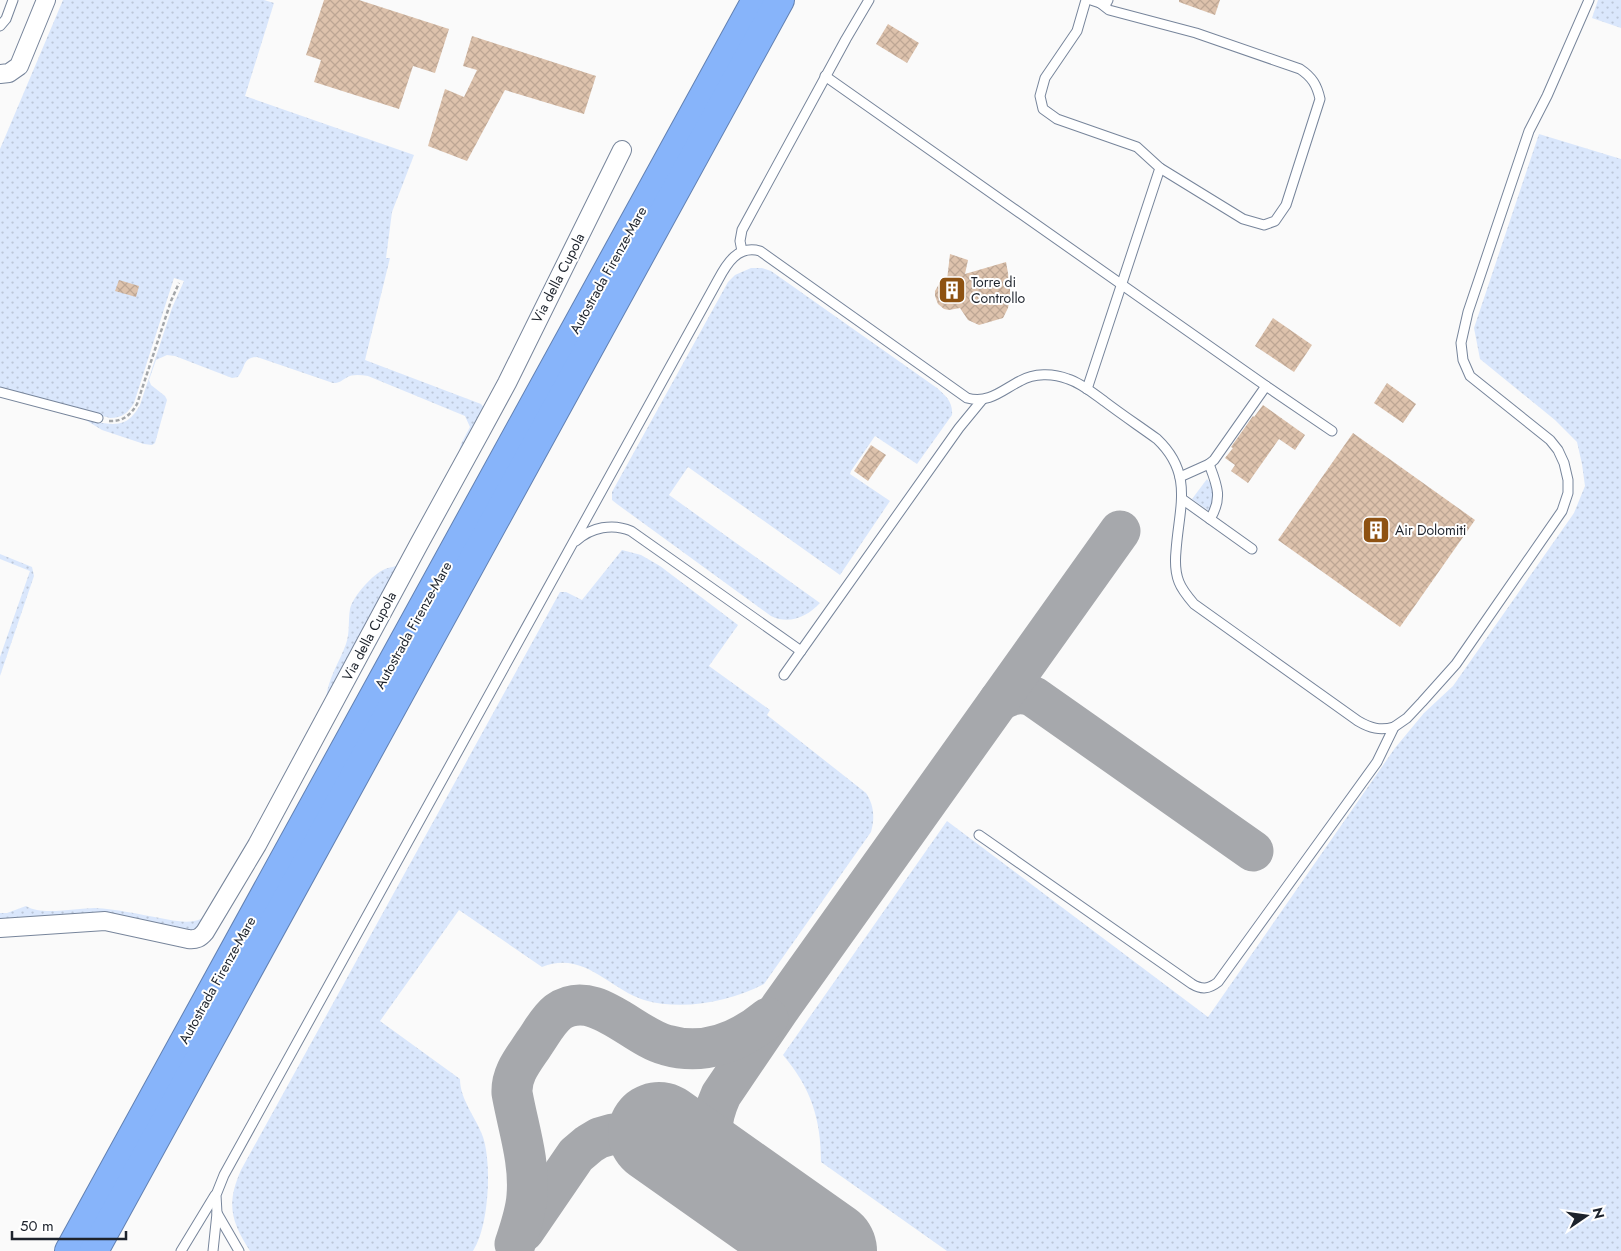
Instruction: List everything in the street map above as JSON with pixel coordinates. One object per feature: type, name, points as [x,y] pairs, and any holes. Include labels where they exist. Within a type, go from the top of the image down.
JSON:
[{"type":"highway","name":"Autostrada Firenze-Mare","points":[[69,1251],[756,0]]},
{"type":"highway","name":"Autostrada Firenze-Mare","points":[[94,1251],[780,0]]},
{"type":"street","points":[[0,74],[9,73],[19,66],[45,2]]},
{"type":"street","name":"Via della Cupola","points":[[0,928],[105,921],[194,940],[201,937],[205,932],[257,845],[490,415],[622,150]]},
{"type":"lane","points":[[0,26],[6,19],[13,0]]},
{"type":"lane","points":[[742,251],[740,241],[742,230],[869,0]]},
{"type":"lane","points":[[1086,0],[1077,31],[1045,78],[1040,96],[1043,109],[1057,119],[1137,147],[1160,168],[1243,219],[1264,225],[1275,221],[1286,205],[1320,99],[1317,87],[1310,76],[1300,69],[1196,33],[1109,10],[1100,1]]},
{"type":"lane","points":[[213,1251],[216,1195],[218,1186],[228,1167],[718,280],[731,260],[742,251],[748,249],[760,251],[962,395],[975,400],[982,400],[997,395],[1026,378],[1038,375],[1053,375],[1069,379],[1087,389],[1156,439],[1171,456],[1180,477],[1182,499],[1176,541],[1176,569],[1181,586],[1194,604],[1358,721],[1371,728],[1394,727],[1412,713],[1456,664],[1547,535],[1562,511],[1568,493],[1566,471],[1558,450],[1550,440],[1470,376],[1463,360],[1460,343],[1468,312],[1529,131],[1547,96],[1589,0]]},
{"type":"lane","points":[[826,76],[1332,431]]},
{"type":"lane","points":[[1087,389],[1160,168]]},
{"type":"lane","points":[[1180,477],[1208,464],[1219,455],[1266,386]]},
{"type":"lane","points":[[0,392],[98,418]]},
{"type":"lane","points":[[784,675],[958,428],[982,400]]},
{"type":"lane","points":[[1208,464],[1215,480],[1218,499],[1215,511],[1210,518]]},
{"type":"lane","points":[[1182,499],[1252,549]]},
{"type":"lane","points":[[572,544],[584,534],[598,528],[618,526],[631,531],[801,651]]},
{"type":"lane","points":[[979,835],[1192,984],[1199,988],[1212,987],[1218,982],[1377,762],[1394,727]]},
{"type":"lane","points":[[181,1251],[216,1195]]},
{"type":"lane","points":[[216,1213],[239,1251]]},
{"type":"path","points":[[98,418],[118,421],[134,410],[171,301],[179,283]]},
{"type":"shaded area","points":[[63,0],[264,0],[274,3],[245,96],[414,155],[392,212],[386,258],[390,258],[365,360],[481,404],[485,409],[215,912],[193,932],[0,922],[0,913],[7,913],[26,906],[41,911],[95,908],[190,922],[201,919],[206,915],[279,791],[326,699],[331,677],[347,640],[349,613],[352,604],[359,592],[375,576],[385,569],[400,564],[457,458],[461,444],[470,427],[465,416],[368,376],[351,376],[333,383],[257,357],[249,359],[238,377],[232,378],[175,356],[167,355],[156,360],[149,380],[151,385],[165,396],[167,400],[155,443],[152,445],[144,444],[102,430],[85,420],[113,424],[124,422],[137,410],[172,308],[184,281],[174,278],[134,403],[124,414],[110,418],[0,389],[0,149]]},
{"type":"shaded area","points":[[1598,0],[1621,0],[1621,28],[1592,18]]},
{"type":"shaded area","points":[[1539,134],[1621,159],[1621,1251],[947,1251],[821,1162],[819,1132],[812,1105],[801,1080],[783,1055],[947,821],[1208,1017],[1395,748],[1424,713],[1453,686],[1574,513],[1585,486],[1577,442],[1555,420],[1480,359],[1474,328]]},
{"type":"shaded area","points":[[751,268],[762,268],[771,271],[937,388],[948,400],[952,410],[952,415],[917,464],[875,436],[851,471],[850,474],[890,501],[840,575],[688,467],[669,495],[820,603],[804,616],[791,620],[778,619],[771,616],[612,500],[612,492],[728,282],[735,275]]},
{"type":"shaded area","points":[[0,397],[12,399],[43,408]]},
{"type":"shaded area","points":[[43,408],[68,414],[85,420],[64,414]]},
{"type":"shaded area","points":[[1207,479],[1212,486],[1214,494],[1213,503],[1209,511],[1192,499]]},
{"type":"shaded area","points":[[622,550],[641,555],[660,566],[738,625],[709,666],[770,710],[767,715],[866,793],[871,802],[873,812],[871,832],[764,984],[736,996],[706,1003],[674,1005],[644,1000],[631,995],[584,967],[571,963],[557,963],[542,967],[459,910],[380,1021],[460,1079],[465,1101],[480,1130],[486,1149],[488,1179],[486,1212],[483,1227],[473,1251],[250,1251],[238,1230],[232,1203],[236,1182],[241,1170],[560,592],[566,592],[582,600]]},
{"type":"shaded area","points":[[0,554],[32,567],[34,576],[0,676],[0,657],[30,571],[0,559]]},
{"type":"building","points":[[324,0],[359,0],[449,29],[435,73],[413,66],[399,109],[314,82],[321,60],[306,55]]},
{"type":"building","points":[[1179,0],[1220,0],[1215,15],[1179,2]]},
{"type":"building","points":[[888,24],[919,43],[907,63],[876,44]]},
{"type":"building","points":[[472,36],[596,76],[584,114],[505,90],[467,161],[428,146],[445,89],[464,97],[477,70],[463,66]]},
{"type":"building","name":"Torre di Controllo","points":[[950,254],[968,260],[965,274],[1006,262],[1010,297],[1008,308],[1003,318],[979,325],[968,320],[960,308],[949,310],[944,309],[938,304],[935,291],[939,284],[947,280]]},
{"type":"building","points":[[119,280],[139,286],[136,297],[115,291]]},
{"type":"building","points":[[1273,318],[1312,345],[1294,372],[1255,346]]},
{"type":"building","points":[[1387,383],[1416,404],[1403,423],[1374,403]]},
{"type":"building","points":[[1263,405],[1305,435],[1295,450],[1279,439],[1248,483],[1231,471],[1235,465],[1225,458],[1253,416]]},
{"type":"building","name":"Air Dolomiti","points":[[1353,433],[1475,520],[1400,627],[1278,540]]},
{"type":"building","points":[[871,445],[886,455],[868,481],[854,471]]},
{"type":"taxiway","points":[[777,1216],[733,1179],[715,1152],[712,1135],[714,1117],[721,1095],[780,1008],[1120,531]]},
{"type":"taxiway","points":[[999,701],[1016,694],[1034,697],[1253,851]]},
{"type":"taxiway","points":[[515,1244],[527,1196],[527,1170],[512,1086],[519,1066],[554,1015],[572,1006],[585,1005],[613,1016],[653,1040],[666,1045],[694,1049],[707,1048],[733,1040],[757,1027],[768,1018]]},
{"type":"taxiway","points":[[524,1231],[576,1155],[599,1138],[629,1132],[655,1135],[673,1143]]},
{"type":"runway","points":[[659,1133],[826,1251]]},
{"type":"place","name":"Torre di Controllo","points":[[952,290]]},
{"type":"place","name":"Air Dolomiti","points":[[1376,530]]}]
